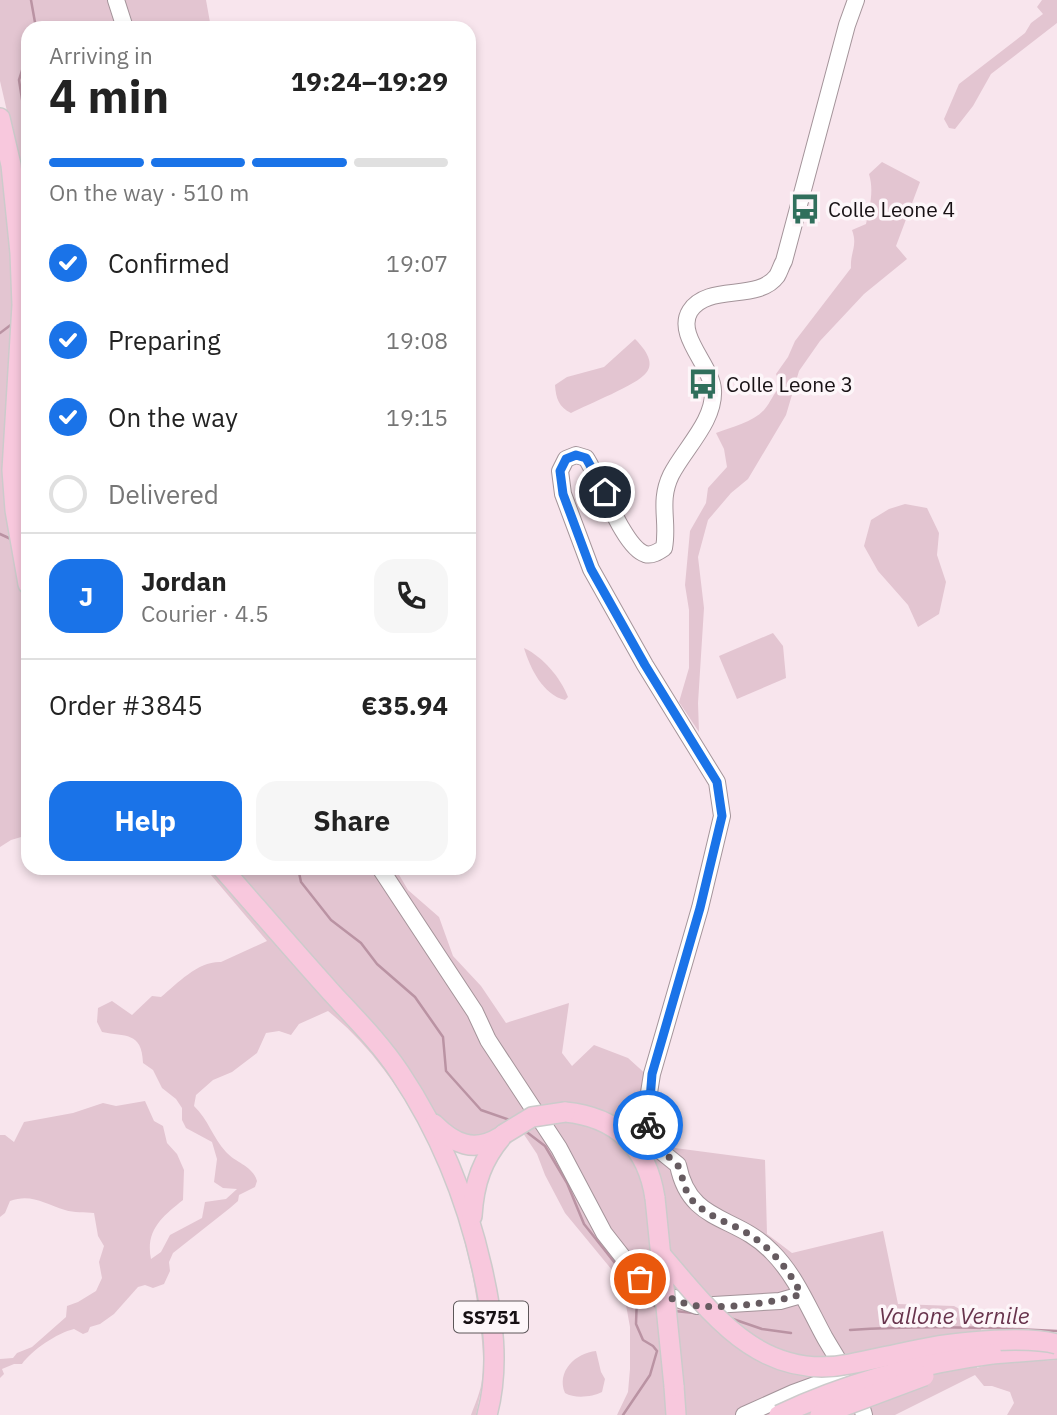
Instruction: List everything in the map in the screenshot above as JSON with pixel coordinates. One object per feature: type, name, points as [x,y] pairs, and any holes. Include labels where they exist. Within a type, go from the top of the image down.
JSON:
[{"type":"main road","points":[[0,118],[11,165],[17,212],[21,286]]},
{"type":"main road","points":[[21,321],[12,470],[21,546]]},
{"type":"main road","points":[[228,875],[375,1039],[400,1073],[427,1118],[454,1174],[471,1220]]},
{"type":"main road","points":[[427,1118],[447,1137],[459,1143],[487,1144],[532,1117],[554,1112],[598,1119],[627,1137],[646,1165],[655,1198],[678,1404]]},
{"type":"main road","points":[[471,1220],[476,1180],[490,1150],[504,1134]]},
{"type":"main road","name":"SS751","points":[[471,1220],[488,1292],[493,1335],[494,1377],[487,1415]]},
{"type":"main road","points":[[662,1256],[728,1330],[768,1356],[792,1364],[821,1367],[848,1365],[931,1347],[987,1340],[1057,1344]]},
{"type":"main road","points":[[779,1415],[858,1383],[907,1369],[992,1354],[1057,1349]]},
{"type":"main road","points":[[820,1415],[992,1354]]},
{"type":"street","points":[[117,0],[123,21]]},
{"type":"street","points":[[856,0],[784,261],[776,277],[760,287],[698,302],[689,313],[686,328],[711,381],[712,403],[671,474],[664,492],[664,548],[656,554],[646,555],[635,548],[626,536],[586,458],[576,455],[566,459],[560,471],[563,494],[591,569],[645,665],[717,782],[722,816],[700,908],[652,1074],[647,1130],[656,1150],[678,1165],[683,1187],[692,1200],[703,1210],[754,1236],[784,1265],[845,1374],[864,1415]]},
{"type":"street","points":[[385,875],[475,1012],[488,1040],[559,1148],[604,1233],[640,1279],[658,1292],[697,1306],[780,1301],[801,1294]]},
{"type":"street","points":[[744,1415],[845,1374]]},
{"type":"shaded area","points":[[0,0],[206,0],[210,21],[21,21],[21,181],[0,81]]},
{"type":"shaded area","points":[[1042,0],[1057,0],[1057,23],[991,74],[973,106],[955,129],[949,128],[944,119],[959,84],[1025,33],[1031,23],[1043,14],[1037,7]]},
{"type":"shaded area","points":[[0,149],[6,184],[5,209],[12,268],[20,470],[21,454],[21,837],[0,847]]},
{"type":"shaded area","points":[[882,162],[920,182],[896,246],[907,259],[864,294],[820,341],[799,371],[786,415],[748,479],[731,493],[708,520],[698,557],[704,608],[698,703],[699,732],[679,702],[689,668],[689,610],[685,585],[690,531],[706,503],[708,488],[727,467],[724,449],[716,433],[754,418],[781,386],[776,374],[795,341],[851,268],[854,240],[852,230],[866,224],[871,193],[869,174]]},
{"type":"shaded area","points":[[635,339],[645,350],[650,364],[641,378],[571,413],[561,405],[555,385],[567,377],[604,367]]},
{"type":"shaded area","points":[[905,504],[927,508],[939,533],[937,555],[946,582],[939,614],[918,627],[908,605],[878,571],[864,546],[871,520],[889,509]]},
{"type":"shaded area","points":[[773,633],[783,646],[786,678],[737,699],[719,656]]},
{"type":"shaded area","points":[[524,648],[544,662],[556,675],[568,697],[565,700],[544,687]]},
{"type":"shaded area","points":[[211,875],[399,875],[408,890],[439,917],[453,956],[481,986],[506,1023],[569,1003],[562,1053],[572,1066],[594,1045],[628,1058],[648,1076],[675,1148],[765,1160],[767,1234],[792,1253],[883,1231],[898,1304],[954,1306],[982,1321],[977,1368],[995,1362],[1057,1360],[1057,1415],[1007,1415],[1014,1403],[1010,1392],[984,1386],[975,1375],[895,1415],[617,1415],[628,1392],[630,1369],[630,1327],[624,1294],[612,1270],[565,1213],[537,1154],[523,1133],[474,1140],[422,1121],[450,1181],[484,1310],[485,1370],[476,1415],[471,1415],[482,1379],[481,1336],[471,1269],[447,1186],[410,1108],[386,1072],[359,1040],[328,1011],[299,1024],[291,1035],[279,1031],[266,1033],[257,1053],[232,1072],[213,1080],[196,1095],[194,1106],[226,1152],[252,1172],[257,1181],[255,1187],[239,1195],[238,1201],[173,1253],[169,1262],[170,1271],[164,1284],[153,1288],[145,1285],[138,1287],[114,1314],[100,1324],[90,1327],[88,1332],[83,1334],[74,1329],[60,1334],[38,1348],[22,1364],[2,1369],[4,1374],[0,1378],[0,1359],[13,1358],[17,1353],[32,1347],[66,1317],[67,1306],[96,1291],[102,1278],[99,1262],[104,1246],[98,1236],[94,1213],[68,1211],[25,1198],[10,1201],[5,1213],[0,1217],[0,1135],[5,1135],[14,1142],[24,1122],[73,1113],[103,1103],[116,1106],[145,1101],[154,1121],[163,1126],[167,1143],[177,1154],[184,1170],[183,1200],[163,1218],[153,1232],[151,1259],[161,1252],[170,1235],[202,1218],[205,1202],[226,1199],[237,1189],[223,1188],[214,1182],[217,1159],[212,1142],[186,1128],[182,1120],[182,1108],[176,1099],[162,1088],[153,1070],[143,1063],[136,1040],[102,1032],[97,1022],[98,1008],[112,1001],[132,1015],[152,996],[161,997],[196,969],[221,962],[267,941]]},
{"type":"shaded area","points":[[596,1351],[605,1379],[602,1392],[583,1397],[565,1393],[563,1377],[570,1364],[581,1355]]},
{"type":"waterway","points":[[31,0],[35,21]]},
{"type":"waterway","points":[[21,74],[21,93]]},
{"type":"waterway","points":[[0,333],[12,324]]},
{"type":"waterway","points":[[0,534],[13,540]]},
{"type":"waterway","points":[[300,875],[301,882],[331,920],[361,943],[377,964],[415,997],[443,1037],[446,1071],[481,1110],[510,1120]]},
{"type":"waterway","points":[[524,1130],[545,1146],[567,1183],[584,1224],[630,1282],[637,1295],[658,1308]]},
{"type":"waterway","points":[[623,1415],[650,1375],[657,1351],[643,1340],[636,1324],[637,1295]]},
{"type":"waterway","name":"Vallone Vernile","points":[[675,1311],[703,1314]]},
{"type":"waterway","name":"Vallone Vernile","points":[[730,1318],[762,1329],[791,1333]]},
{"type":"waterway","name":"Vallone Vernile","points":[[850,1330],[954,1327],[1057,1331]]},
{"type":"way so far","points":[[640,1279],[658,1292],[697,1306],[780,1301],[801,1294],[784,1265],[754,1236],[703,1210],[692,1200],[683,1187],[678,1165],[656,1150],[652,1144],[648,1125]]},
{"type":"place","name":"Colle Leone 4","points":[[805,209]]},
{"type":"place","name":"Colle Leone 3","points":[[703,384]]},
{"type":"route","points":[[605,492],[586,458],[576,455],[566,459],[560,471],[563,494],[591,569],[645,665],[717,782],[722,816],[700,908],[652,1074],[648,1125]]}]
